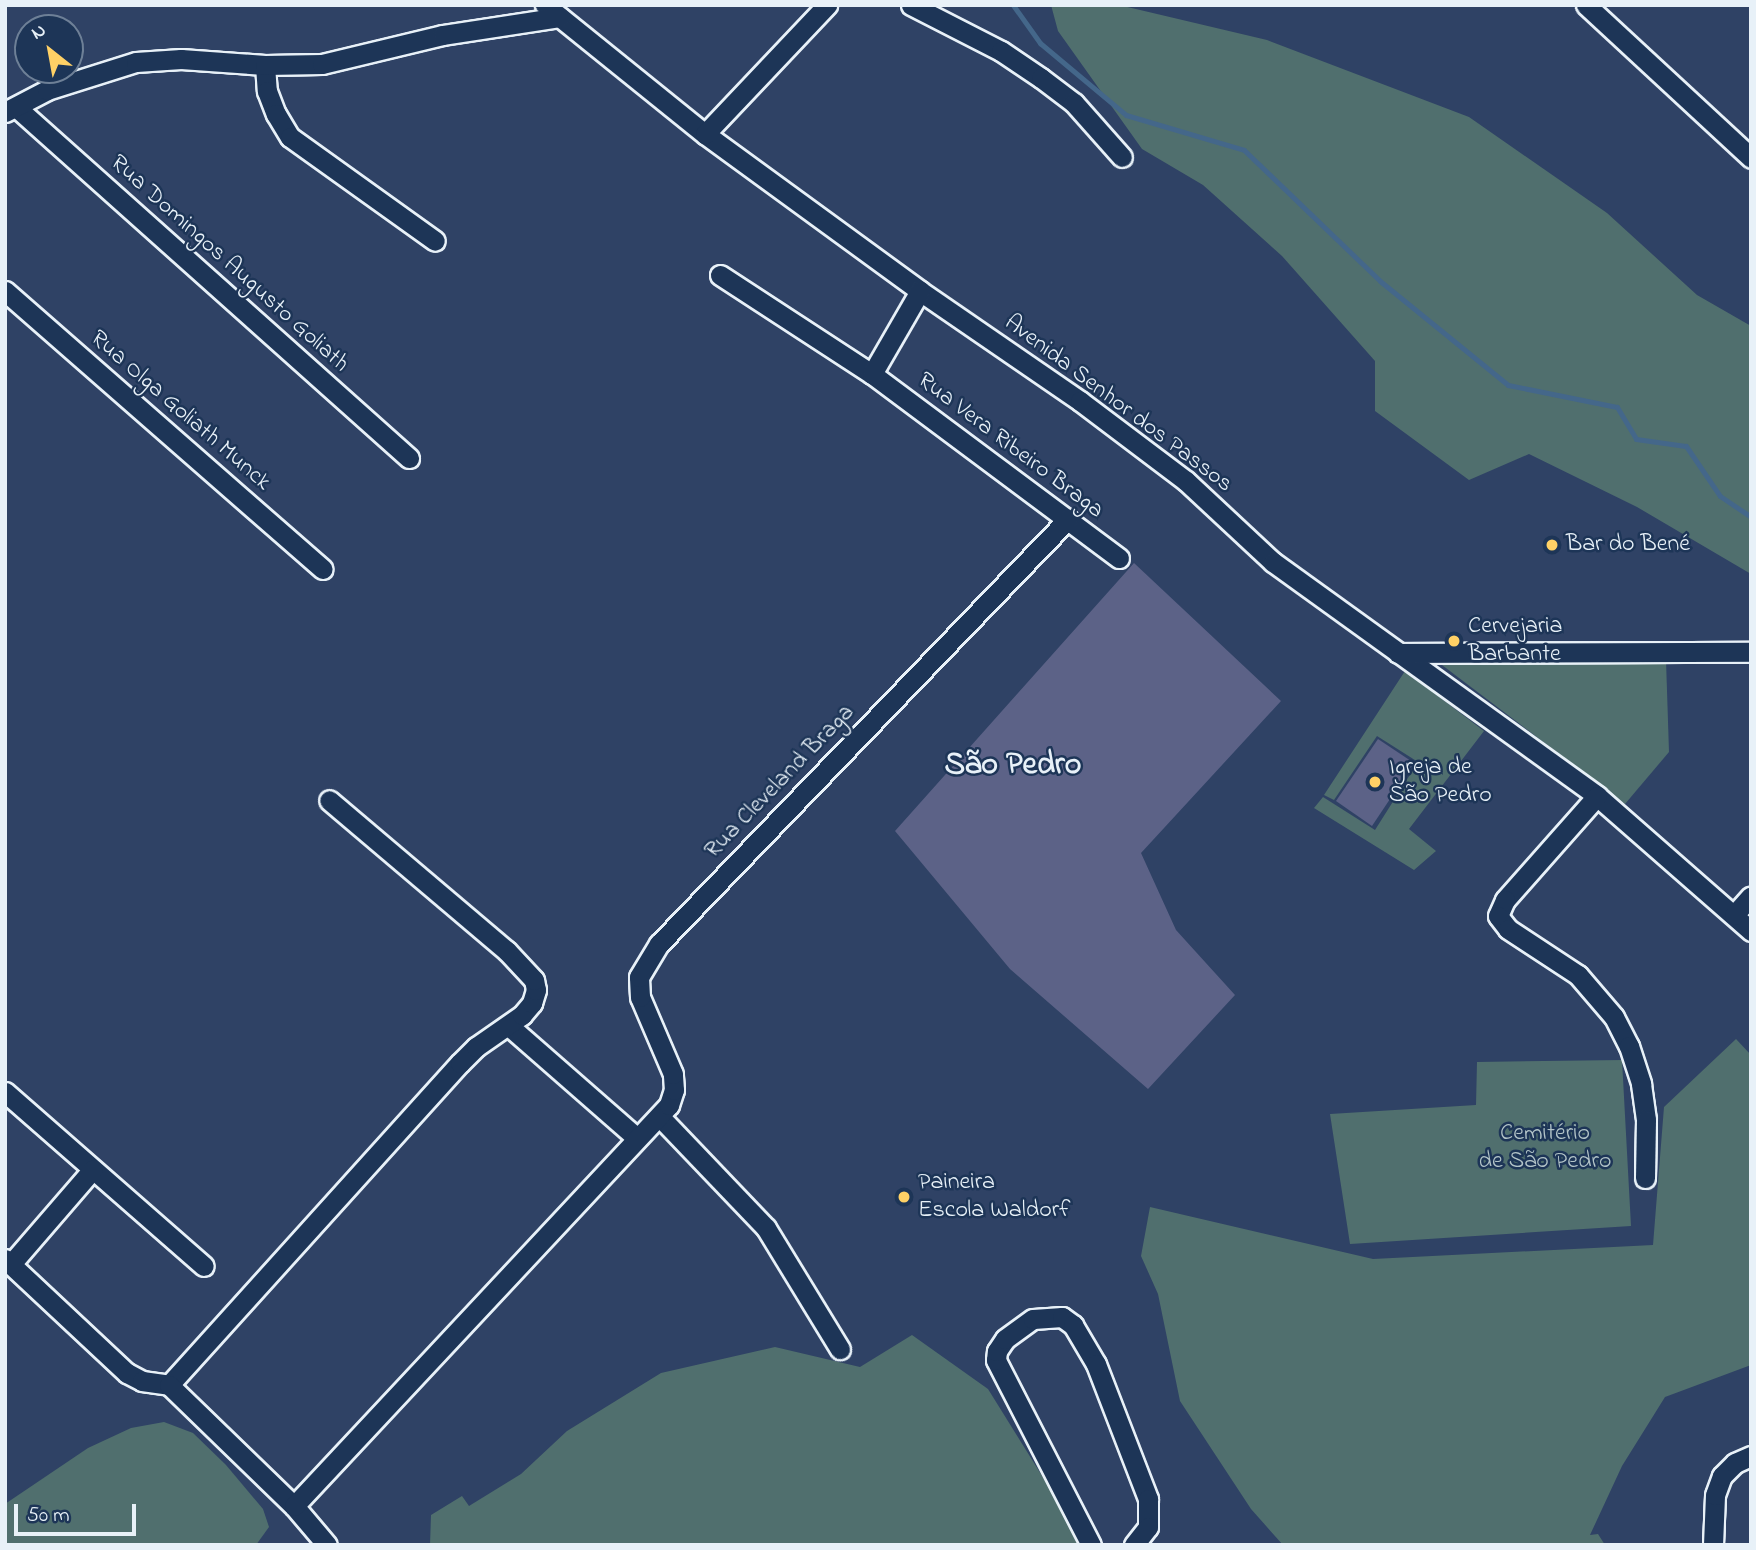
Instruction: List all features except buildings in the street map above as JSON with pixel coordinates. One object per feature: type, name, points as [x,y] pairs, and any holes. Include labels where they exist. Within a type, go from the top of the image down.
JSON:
[{"type":"street","points":[[705,134],[827,5]]},
{"type":"street","points":[[911,5],[1001,51],[1041,78],[1073,103],[1122,158]]},
{"type":"street","points":[[1586,5],[1751,158]]},
{"type":"street","points":[[11,109],[47,90],[136,62],[181,59],[265,65],[322,64],[553,11]]},
{"type":"street","name":"Avenida Senhor dos Passos","points":[[553,11],[705,134],[920,291],[1080,401],[1186,481],[1273,562],[1597,796],[1751,931]]},
{"type":"street","points":[[265,65],[267,91],[275,114],[290,137],[435,241]]},
{"type":"street","name":"Rua Domingos Augusto Goliath","points":[[11,109],[409,458]]},
{"type":"street","name":"Rua Vera Ribeiro Braga","points":[[720,275],[872,374],[1119,558]]},
{"type":"street","name":"Rua Olga Goliath Munck","points":[[5,290],[322,569]]},
{"type":"street","points":[[872,374],[920,291]]},
{"type":"street","name":"Rua Cleveland Braga","points":[[660,1117],[674,1090],[667,1054],[640,997],[639,977],[646,961],[687,914],[1069,519]]},
{"type":"street","points":[[1398,653],[1751,652]]},
{"type":"street","points":[[1597,796],[1505,900],[1498,915],[1508,929],[1578,975],[1614,1017],[1629,1046],[1641,1084],[1646,1119],[1645,1178]]},
{"type":"street","points":[[169,1385],[460,1063],[476,1047],[509,1026],[532,1003],[536,990],[534,980],[524,967],[329,800]]},
{"type":"street","points":[[1734,915],[1751,896]]},
{"type":"street","points":[[509,1026],[637,1138]]},
{"type":"street","points":[[5,1092],[204,1266]]},
{"type":"street","points":[[294,1506],[637,1138],[660,1117],[766,1227],[840,1349]]},
{"type":"street","points":[[93,1168],[8,1262],[127,1373],[142,1381],[169,1385],[294,1506],[327,1545]]},
{"type":"street","points":[[1091,1545],[996,1360],[997,1351],[1004,1339],[1032,1319],[1062,1317],[1073,1325],[1096,1364],[1148,1499],[1148,1527],[1134,1545]]},
{"type":"street","points":[[1713,1545],[1716,1494],[1722,1476],[1735,1462],[1751,1456]]},
{"type":"green space","points":[[1051,5],[1119,5],[1267,40],[1469,117],[1607,213],[1697,295],[1751,326],[1751,574],[1637,507],[1529,454],[1469,480],[1375,411],[1375,361],[1282,256],[1203,185],[1142,149],[1058,31]]},
{"type":"green space","points":[[1666,660],[1669,752],[1625,804],[1438,662]]},
{"type":"green space","points":[[1405,671],[1484,731],[1409,829],[1436,851],[1414,870],[1314,808],[1323,797],[1375,830],[1418,762],[1377,736],[1334,800],[1324,795]]},
{"type":"green space","points":[[1736,1039],[1751,1055],[1751,1365],[1665,1397],[1622,1466],[1590,1535],[1598,1534],[1605,1545],[1283,1545],[1251,1509],[1180,1401],[1158,1294],[1141,1256],[1150,1207],[1373,1259],[1653,1245],[1664,1107]]},
{"type":"green space","name":"Cemitério de São Pedro","points":[[1622,1060],[1631,1226],[1350,1244],[1330,1114],[1476,1105],[1477,1062]]},
{"type":"green space","points":[[912,1335],[988,1389],[1085,1545],[430,1545],[431,1515],[462,1496],[469,1506],[521,1474],[567,1431],[661,1373],[775,1347],[860,1367]]},
{"type":"green space","points":[[164,1422],[193,1433],[226,1465],[263,1509],[269,1527],[256,1545],[5,1545],[5,1504],[88,1448],[131,1428]]},
{"type":"waterway","points":[[1013,5],[1040,43],[1126,115],[1244,150],[1380,281],[1508,385],[1617,407],[1636,439],[1686,446],[1720,496],[1751,517]]},
{"type":"place","name":"Bar do Bené","points":[[1552,545]]},
{"type":"place","name":"Cervejaria Barbante","points":[[1454,641]]},
{"type":"place","name":"Igreja de São Pedro","points":[[1375,782]]},
{"type":"place","name":"Paineira Escola Waldorf","points":[[904,1197]]},
{"type":"district","name":"São Pedro","points":[[1013,766]]}]
